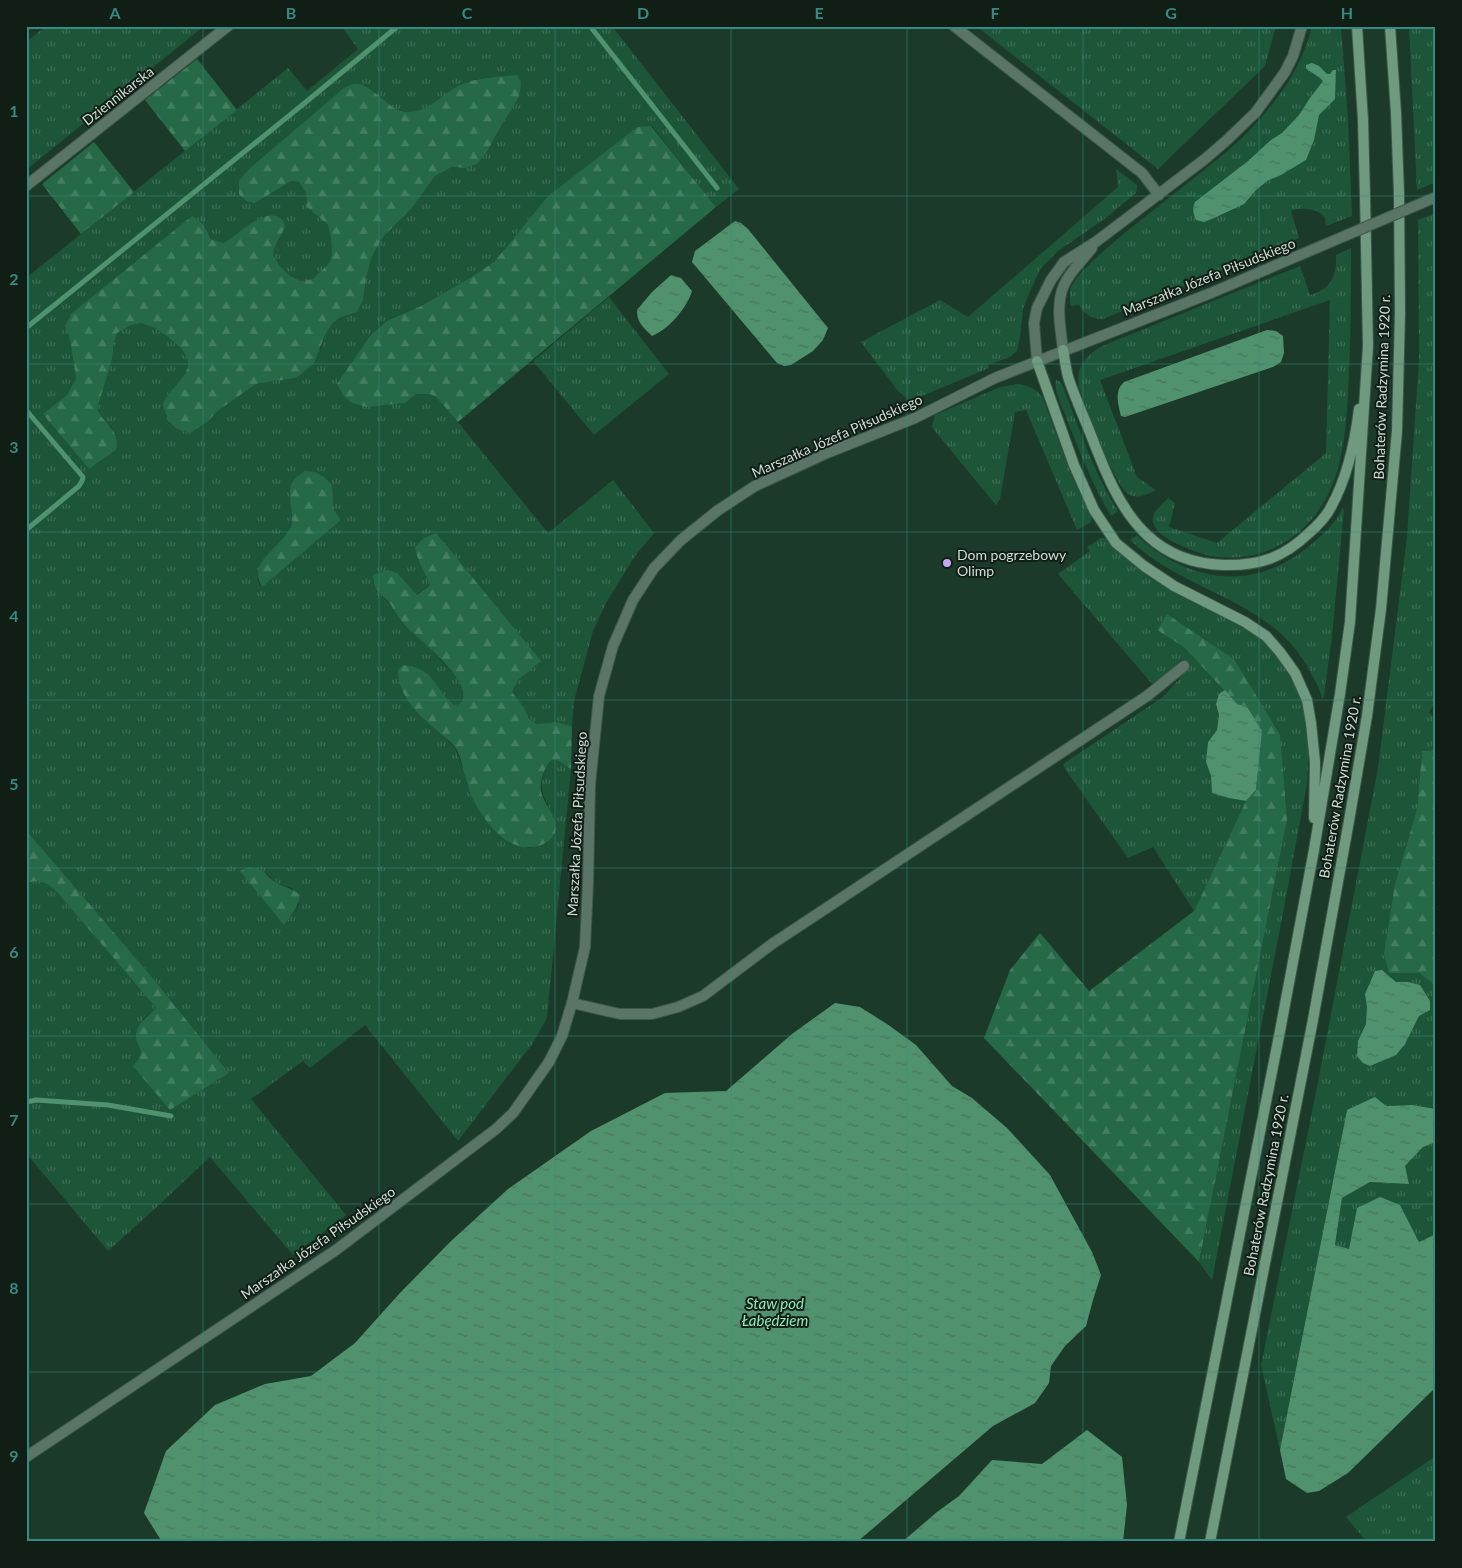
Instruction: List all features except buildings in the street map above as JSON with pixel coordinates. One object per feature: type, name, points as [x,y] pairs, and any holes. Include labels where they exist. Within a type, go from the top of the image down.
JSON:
[{"type":"main road","name":"Bohaterów Radzymina 1920 r.","points":[[1179,1542],[1314,850],[1350,622],[1368,346],[1365,177],[1357,26]]},
{"type":"main road","name":"Bohaterów Radzymina 1920 r.","points":[[1210,1542],[1314,1015],[1367,716],[1381,609],[1397,431],[1400,313],[1399,194],[1390,26]]},
{"type":"main road","points":[[1063,350],[1069,379],[1116,495],[1147,536],[1168,551],[1190,559],[1207,564],[1242,566],[1271,560],[1296,546],[1330,509],[1340,490],[1349,459],[1358,416],[1368,346]]},
{"type":"main road","points":[[1037,361],[1078,474],[1094,510],[1116,543],[1144,566],[1174,586],[1245,622],[1266,636],[1295,674],[1307,700],[1311,722],[1315,762],[1314,850]]},
{"type":"street","name":"Dziennikarska","points":[[26,186],[228,26]]},
{"type":"street","points":[[954,26],[1142,172],[1159,195]]},
{"type":"street","points":[[1037,361],[1034,323],[1037,308],[1050,280],[1064,262],[1098,241],[1213,153],[1256,112],[1285,72],[1302,26]]},
{"type":"street","name":"Marszałka Józefa Piłsudskiego","points":[[26,1457],[336,1250],[496,1129],[513,1113],[549,1062],[562,1036],[585,947],[590,785],[598,696],[613,646],[633,600],[654,568],[681,540],[710,516],[754,486],[915,418],[995,378],[1211,293],[1436,197]]},
{"type":"street","points":[[1063,350],[1060,300],[1064,286],[1071,274],[1098,241]]},
{"type":"street","points":[[572,1003],[620,1014],[652,1014],[678,1008],[703,996],[772,944],[1147,696],[1184,666]]},
{"type":"green space","points":[[46,26],[204,26],[26,170],[26,42]]},
{"type":"green space","points":[[341,26],[612,26],[739,189],[716,207],[652,126],[632,131],[548,196],[494,262],[421,306],[385,321],[369,337],[337,384],[391,404],[405,403],[416,394],[435,396],[548,533],[613,480],[654,533],[635,556],[606,603],[593,631],[574,701],[572,726],[557,722],[536,724],[529,717],[512,692],[518,680],[540,661],[417,558],[425,570],[430,585],[416,595],[409,588],[376,589],[460,681],[463,697],[458,706],[449,702],[425,672],[447,740],[455,748],[464,770],[467,785],[515,845],[530,848],[546,843],[556,826],[543,794],[542,779],[551,760],[557,760],[571,769],[547,1018],[533,1043],[458,1141],[365,1025],[310,1068],[303,1061],[251,1099],[346,1215],[293,1255],[210,1157],[108,1251],[26,1153],[26,883],[35,881],[43,883],[57,892],[156,1008],[143,1019],[137,1044],[141,1051],[139,1059],[170,1110],[229,1073],[152,977],[26,830],[26,278],[288,68],[307,91],[358,49]],"holes":[[[517,76],[501,126],[488,150],[466,168],[452,167],[435,176],[412,208],[384,236],[371,259],[363,300],[357,312],[341,317],[332,324],[325,335],[321,348],[296,378],[256,384],[219,410],[207,422],[191,433],[183,431],[165,399],[185,374],[188,366],[187,358],[182,349],[169,338],[155,328],[141,323],[129,326],[117,333],[112,359],[96,409],[102,420],[112,428],[116,450],[89,469],[44,414],[67,395],[76,378],[70,340],[65,326],[210,239],[224,243],[236,237],[250,224],[281,237],[274,249],[273,255],[290,276],[301,281],[313,279],[329,263],[332,254],[328,225],[307,207],[306,193],[299,182],[291,181],[255,203],[365,85],[377,97],[392,107],[408,112],[416,112],[430,107],[467,82]],[[332,485],[334,510],[341,520],[261,587],[258,580],[271,551],[282,542],[292,525],[290,493]],[[266,872],[277,883],[292,888],[299,904],[284,925]]]},
{"type":"green space","points":[[976,26],[1276,26],[1265,66],[1158,169]]},
{"type":"green space","points":[[1312,26],[1341,26],[1348,119],[1352,216],[1326,226],[1325,218],[1314,210],[1291,211],[1299,238],[1103,319],[1089,316],[1079,305],[1071,306],[1071,287],[1080,273],[1127,231],[1230,149],[1267,111],[1284,89],[1298,65]]},
{"type":"green space","points":[[1409,26],[1436,26],[1436,182],[1417,190]]},
{"type":"green space","points":[[197,59],[237,110],[185,151],[145,100]]},
{"type":"green space","points":[[517,75],[521,84],[519,97],[488,150],[477,164],[466,168],[452,167],[435,176],[412,208],[384,236],[371,259],[363,300],[357,312],[341,317],[332,324],[325,335],[314,363],[296,378],[256,384],[219,410],[207,422],[191,433],[184,431],[171,424],[163,404],[185,374],[188,366],[187,358],[182,349],[169,338],[155,328],[141,323],[129,326],[117,333],[112,359],[97,409],[114,432],[117,443],[116,450],[89,469],[43,414],[67,395],[76,378],[70,340],[65,326],[71,314],[192,216],[204,226],[210,239],[224,243],[263,217],[279,217],[285,227],[273,255],[290,276],[301,281],[313,279],[329,263],[332,254],[328,225],[307,207],[306,193],[299,182],[291,181],[255,203],[246,201],[239,194],[239,181],[249,169],[344,88],[353,84],[360,84],[373,91],[393,107],[407,112],[429,106],[453,89],[467,82]]},
{"type":"green space","points":[[651,126],[716,207],[458,422],[435,396],[429,394],[416,394],[405,403],[367,407],[352,403],[343,395],[337,384],[369,337],[386,321],[421,306],[494,262],[548,196],[632,131],[638,127]]},
{"type":"green space","points":[[94,142],[134,192],[81,234],[42,184]]},
{"type":"green space","points":[[1116,169],[1137,185],[1136,193],[1103,220],[1058,251],[1041,268],[1023,309],[1017,351],[1010,357],[988,365],[989,368],[910,401],[898,391],[861,342],[940,300],[968,317],[1118,187]]},
{"type":"green space","points":[[1436,213],[1436,248],[1433,249],[1434,399],[1436,400],[1436,588],[1434,601],[1436,602],[1436,701],[1429,712],[1436,720],[1436,750],[1422,751],[1417,809],[1395,884],[1389,973],[1419,973],[1436,986],[1436,1109],[1412,1105],[1347,1110],[1280,1450],[1261,1365],[1318,1082],[1378,768],[1407,537],[1419,360],[1418,220]]},
{"type":"green space","points":[[1351,248],[1350,355],[1346,422],[1343,447],[1337,471],[1328,494],[1315,515],[1297,533],[1274,548],[1257,554],[1228,558],[1218,557],[1200,553],[1176,544],[1160,533],[1155,527],[1153,520],[1156,510],[1168,498],[1175,503],[1169,527],[1217,543],[1326,453],[1330,300],[1100,380],[1137,477],[1156,490],[1143,496],[1130,495],[1116,478],[1094,428],[1079,387],[1080,368],[1086,358],[1102,346],[1300,266],[1310,295],[1317,292],[1331,281],[1334,275],[1336,255]]},
{"type":"green space","points":[[1436,248],[1436,397],[1434,399],[1433,249]]},
{"type":"green space","points":[[609,297],[669,374],[594,435],[533,361]]},
{"type":"green space","points":[[1056,380],[1062,384],[1101,481],[1118,511],[1111,516],[1092,480],[1076,442],[1059,399]]},
{"type":"green space","points":[[1018,384],[1032,388],[1043,398],[1071,474],[1092,517],[1091,522],[1077,530],[1026,410],[1015,412],[1000,499],[996,505],[932,426],[935,415],[1000,387]]},
{"type":"green space","points":[[305,471],[315,472],[332,485],[334,510],[341,520],[262,587],[258,571],[265,557],[291,527],[291,485],[295,478]]},
{"type":"green space","points":[[1343,508],[1332,636],[1324,696],[1322,699],[1319,688],[1310,671],[1293,647],[1273,627],[1226,598],[1176,573],[1152,558],[1130,540],[1137,535],[1160,554],[1174,562],[1203,573],[1218,576],[1249,575],[1276,567],[1301,552],[1329,529]]},
{"type":"green space","points":[[436,533],[541,661],[518,680],[512,692],[529,718],[536,724],[557,722],[572,726],[571,769],[557,760],[551,760],[542,776],[542,795],[554,819],[556,831],[547,842],[541,845],[522,847],[512,844],[495,831],[487,822],[470,792],[455,747],[419,714],[402,690],[398,670],[403,665],[411,666],[428,674],[447,698],[457,706],[463,698],[462,688],[456,676],[403,623],[388,601],[375,587],[373,575],[387,570],[397,573],[417,595],[430,585],[419,562],[415,547],[424,538]]},
{"type":"green space","points":[[1101,538],[1105,538],[1132,564],[1149,577],[1230,617],[1264,640],[1294,676],[1306,710],[1309,750],[1307,784],[1212,1280],[1199,1262],[1287,820],[1234,659],[1167,614],[1157,630],[1185,648],[1225,690],[1219,694],[1216,704],[1219,715],[1217,730],[1208,742],[1206,762],[1211,776],[1212,792],[1246,801],[1194,911],[1153,847],[1128,858],[1065,769],[1063,764],[1163,697],[1189,668],[1182,659],[1153,685],[1058,574],[1090,551],[1087,547]]},
{"type":"green space","points":[[1167,614],[1234,659],[1280,735],[1287,820],[1199,1262],[984,1038],[1010,970],[1040,933],[1089,991],[1194,911],[1246,801],[1256,790],[1262,731],[1248,708],[1236,703],[1185,648],[1157,630]]},
{"type":"green space","points":[[1436,750],[1436,986],[1419,973],[1389,973],[1384,954],[1395,884],[1417,809],[1422,751]]},
{"type":"green space","points":[[26,830],[152,977],[229,1073],[170,1110],[133,1066],[139,1059],[141,1051],[136,1037],[138,1027],[156,1008],[57,892],[43,883],[35,881],[26,883]]},
{"type":"green space","points":[[249,867],[261,870],[274,881],[300,895],[296,908],[284,925],[240,871]]},
{"type":"green space","points":[[1436,1142],[1436,1234],[1419,1242],[1400,1205],[1357,1208],[1349,1249],[1335,1245],[1342,1198],[1370,1182],[1409,1184],[1404,1167],[1423,1147]]},
{"type":"green space","points":[[1436,1456],[1436,1542],[1367,1542],[1346,1517]]},
{"type":"water","points":[[1312,63],[1319,66],[1327,74],[1336,70],[1335,99],[1319,115],[1314,140],[1306,160],[1267,181],[1244,204],[1204,222],[1196,220],[1193,211],[1195,202],[1282,133],[1299,115],[1323,81],[1306,68],[1306,65]]},
{"type":"water","points":[[735,221],[748,229],[828,328],[823,340],[813,351],[791,365],[784,366],[777,363],[692,262],[695,251]]},
{"type":"water","points":[[671,275],[681,278],[692,291],[690,298],[671,323],[652,336],[639,322],[637,310],[652,292]]},
{"type":"water","points":[[1267,330],[1276,331],[1283,336],[1284,353],[1281,362],[1273,367],[1125,417],[1121,416],[1118,394],[1124,382]]},
{"type":"water","points":[[1225,690],[1236,703],[1248,708],[1262,731],[1256,790],[1246,801],[1212,793],[1211,776],[1206,762],[1208,742],[1217,730],[1219,715],[1216,704],[1219,694]]},
{"type":"water","points":[[1382,970],[1396,982],[1420,985],[1430,1001],[1430,1010],[1419,1016],[1405,1044],[1396,1055],[1370,1066],[1363,1063],[1357,1056],[1358,1041],[1366,1024],[1367,1007],[1365,994],[1375,971]]},
{"type":"water","name":"Staw pod Łabędziem","points":[[835,1003],[860,1007],[916,1045],[952,1086],[972,1098],[1007,1128],[1050,1175],[1092,1252],[1101,1275],[1086,1326],[1065,1346],[1051,1366],[1049,1383],[1035,1403],[993,1426],[857,1542],[162,1542],[144,1513],[166,1451],[215,1405],[265,1384],[311,1376],[355,1343],[399,1294],[449,1243],[508,1189],[591,1131],[665,1093],[726,1091],[792,1034]]},
{"type":"water","points":[[1375,1097],[1386,1106],[1412,1105],[1436,1109],[1436,1142],[1423,1147],[1405,1166],[1409,1184],[1370,1182],[1342,1198],[1335,1245],[1349,1249],[1357,1208],[1380,1197],[1400,1205],[1419,1242],[1436,1234],[1436,1387],[1348,1473],[1319,1491],[1307,1493],[1286,1479],[1280,1450],[1347,1110]]},
{"type":"water","points":[[1087,1430],[1122,1457],[1127,1505],[1123,1542],[902,1542],[959,1496],[992,1460],[1042,1464]]},
{"type":"waterway","points":[[26,328],[398,26]]},
{"type":"waterway","points":[[590,26],[717,188]]},
{"type":"waterway","points":[[26,410],[83,477],[79,486],[26,530]]},
{"type":"waterway","points":[[26,1102],[36,1100],[108,1105],[171,1116]]},
{"type":"place","name":"Dom pogrzebowy Olimp","points":[[947,563]]}]
